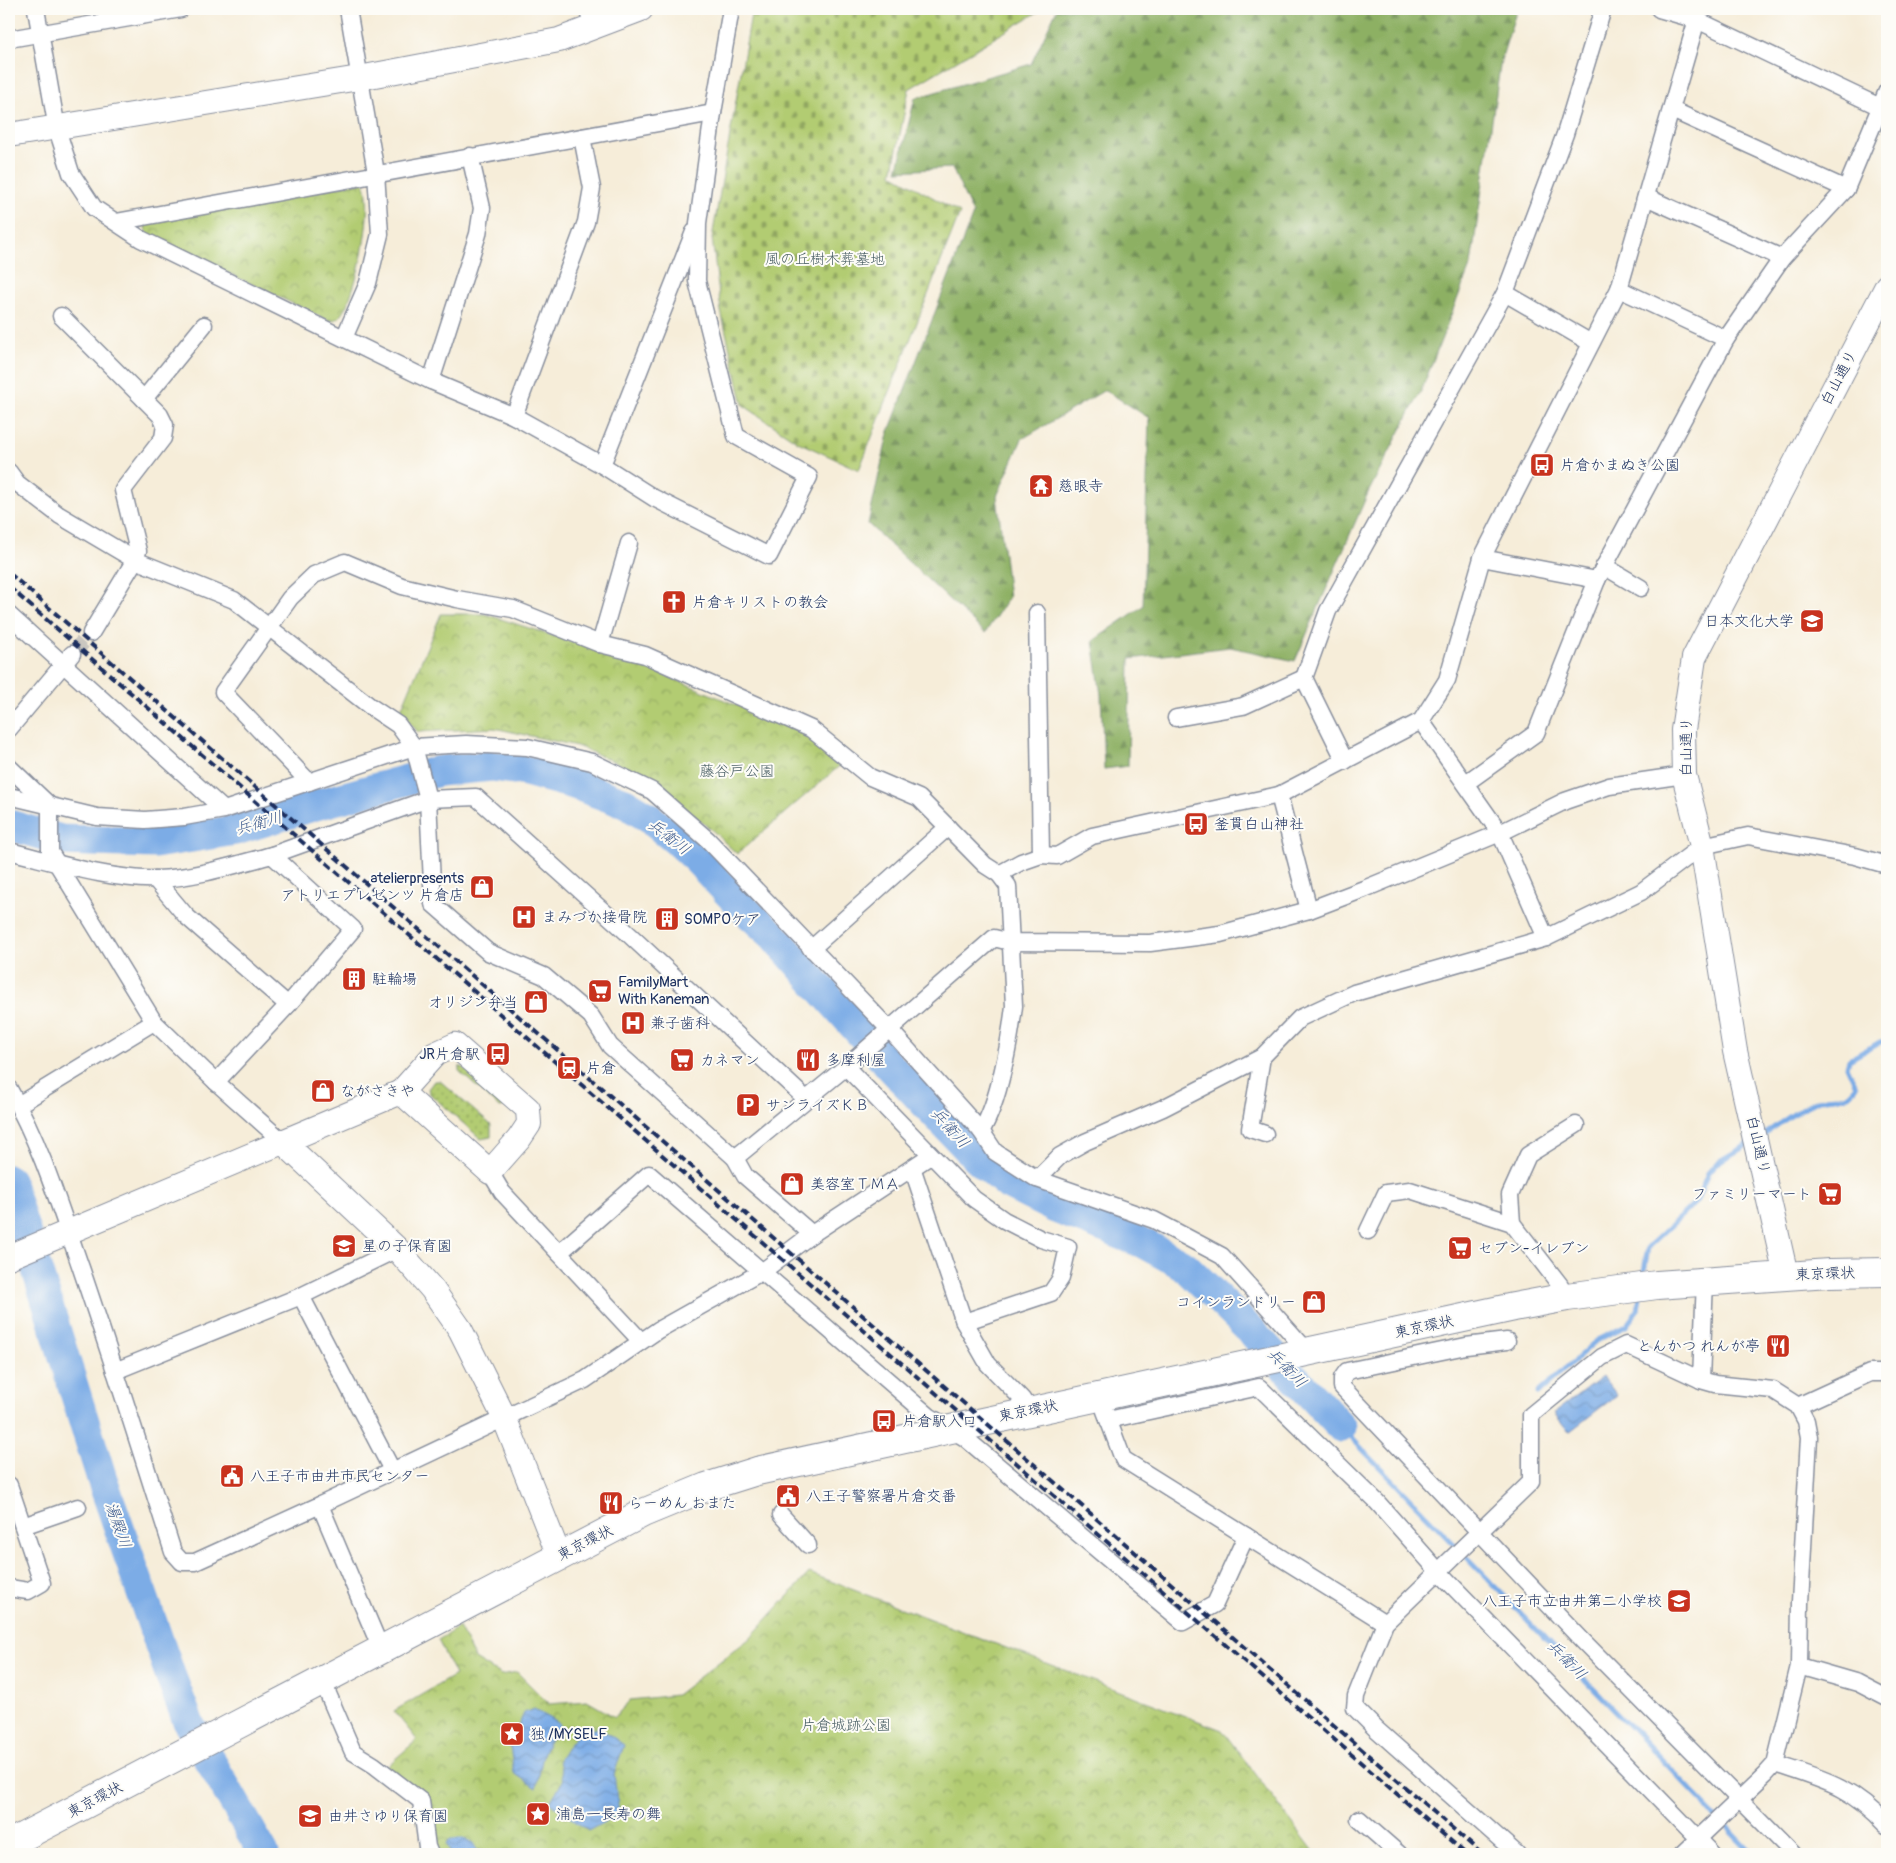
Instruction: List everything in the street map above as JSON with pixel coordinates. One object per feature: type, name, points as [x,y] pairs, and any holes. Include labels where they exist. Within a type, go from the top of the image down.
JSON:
[{"type":"highway","name":"東京環状","points":[[9,1844],[643,1513],[706,1487],[757,1470],[1029,1410],[1105,1408],[1254,1364],[1566,1297],[1705,1280],[1887,1272]]},
{"type":"street","points":[[36,9],[57,129],[71,173],[94,208],[141,240],[431,381],[514,416],[602,464],[654,498],[769,556],[809,477],[736,436],[697,280],[698,223],[713,113],[731,9]]},
{"type":"street","points":[[9,39],[126,14],[181,9]]},
{"type":"street","points":[[344,338],[368,283],[380,234],[376,173],[348,9]]},
{"type":"street","points":[[9,135],[57,129],[359,78],[559,40],[591,18],[641,9]]},
{"type":"street","points":[[1176,718],[1243,706],[1304,678],[1328,611],[1505,293],[1565,134],[1603,9]]},
{"type":"street","points":[[1659,9],[1698,14],[1884,107]]},
{"type":"street","points":[[999,874],[1021,862],[1041,855],[1057,856],[1092,836],[1279,795],[1421,721],[1447,680],[1482,558],[1619,290],[1698,14]]},
{"type":"street","points":[[1466,783],[1536,734],[1600,573],[1726,339],[1782,258],[1846,189],[1884,107],[1887,91]]},
{"type":"street","points":[[1672,110],[1846,189]]},
{"type":"street","points":[[116,222],[376,173],[713,113]]},
{"type":"street","points":[[514,416],[586,222],[592,188],[582,137]]},
{"type":"street","points":[[431,381],[478,234],[482,208],[470,156]]},
{"type":"street","points":[[1646,197],[1782,258]]},
{"type":"street","points":[[602,464],[698,223]]},
{"type":"street","name":"白山通り","points":[[1786,1276],[1754,1127],[1735,1050],[1702,846],[1684,775],[1683,730],[1694,658],[1887,286]]},
{"type":"street","points":[[1619,290],[1726,339]]},
{"type":"street","points":[[1505,293],[1591,343]]},
{"type":"street","points":[[61,316],[160,415],[165,425],[163,438],[123,490],[138,551],[136,560],[91,633]]},
{"type":"street","points":[[144,399],[204,324]]},
{"type":"street","points":[[9,472],[17,483],[59,515],[136,560],[234,600],[398,725],[414,746],[428,799],[433,904],[488,952],[544,976],[591,1016],[610,1046],[735,1158],[745,1176],[812,1234]]},
{"type":"street","points":[[600,644],[629,543]]},
{"type":"street","points":[[1482,558],[1600,573],[1641,588]]},
{"type":"street","points":[[308,782],[223,692],[270,629],[290,598],[314,575],[345,562],[402,586],[512,609],[600,644],[645,655],[810,729],[870,777],[919,798],[985,864],[999,874],[1008,886],[1014,1006],[990,1116],[981,1131]]},
{"type":"street","points":[[1037,613],[1041,855]]},
{"type":"street","points":[[9,616],[68,659],[224,810]]},
{"type":"street","points":[[9,729],[68,659]]},
{"type":"street","points":[[1304,678],[1345,760]]},
{"type":"street","points":[[1421,721],[1500,833],[1546,938]]},
{"type":"street","points":[[9,796],[49,812],[145,820],[184,817],[224,810],[414,746],[466,744],[527,747],[592,762],[652,791],[708,840],[811,949],[884,1034],[981,1131],[996,1152],[1037,1179],[1154,1220],[1222,1256],[1301,1354]]},
{"type":"street","points":[[9,767],[49,812],[52,857],[154,1022],[397,1250],[432,1289],[460,1329],[504,1417],[559,1556]]},
{"type":"street","points":[[735,1158],[849,1064],[994,938],[1010,942],[1150,943],[1220,934],[1309,910],[1500,833],[1565,800],[1609,786],[1684,775]]},
{"type":"street","points":[[1279,795],[1309,910]]},
{"type":"street","points":[[9,851],[52,857],[107,874],[155,879],[216,870],[272,855],[428,799],[476,797],[621,927],[806,1099]]},
{"type":"street","points":[[811,949],[948,826]]},
{"type":"street","points":[[1037,1179],[1060,1156],[1085,1142],[1163,1108],[1262,1057],[1300,1018],[1354,993],[1546,938],[1642,892],[1702,846],[1748,836],[1855,856],[1887,865]]},
{"type":"street","points":[[216,1082],[288,1005],[354,929],[272,855]]},
{"type":"street","points":[[155,879],[186,916],[288,1005]]},
{"type":"street","points":[[18,1105],[154,1022]]},
{"type":"street","points":[[9,1257],[401,1092],[435,1054],[455,1045],[528,1109],[529,1124],[519,1139],[490,1172]]},
{"type":"street","points":[[1262,1057],[1250,1129],[1265,1134]]},
{"type":"street","points":[[849,1064],[930,1156],[974,1200],[1004,1220],[1041,1239],[1068,1247],[1061,1278],[1051,1292],[964,1322]]},
{"type":"street","points":[[9,1089],[18,1105],[62,1236],[115,1371],[173,1552],[182,1562],[195,1562],[585,1380],[641,1341],[763,1271],[812,1234],[913,1170],[930,1156]]},
{"type":"street","points":[[401,1092],[490,1172],[502,1192],[641,1341]]},
{"type":"street","points":[[1566,1297],[1560,1285],[1512,1223],[1510,1195],[1528,1155],[1576,1124]]},
{"type":"street","points":[[913,1170],[964,1322],[988,1364],[1022,1399],[1029,1410]]},
{"type":"street","points":[[559,1253],[649,1174],[929,1416],[965,1438],[1183,1622],[1215,1604],[1246,1536]]},
{"type":"street","points":[[1368,1231],[1386,1193],[1410,1190],[1512,1223]]},
{"type":"street","points":[[115,1371],[301,1296],[397,1250]]},
{"type":"street","points":[[1701,1380],[1705,1280]]},
{"type":"street","points":[[301,1296],[392,1470]]},
{"type":"street","points":[[1507,1341],[1466,1346],[1347,1371],[1342,1378],[1342,1387],[1475,1538],[1582,1640],[1792,1854]]},
{"type":"street","points":[[1517,1854],[1376,1730],[1355,1708],[1356,1696],[1385,1623],[1531,1482],[1531,1415],[1602,1357],[1626,1345],[1701,1380],[1715,1384],[1773,1390],[1798,1406],[1806,1421],[1810,1458],[1800,1603],[1799,1666],[1775,1764],[1765,1776],[1739,1798],[1682,1854]]},
{"type":"street","points":[[1798,1406],[1870,1373],[1887,1373]]},
{"type":"street","points":[[1385,1623],[1124,1459],[1105,1408],[1259,1387],[1377,1502],[1439,1572],[1713,1854]]},
{"type":"street","points":[[9,1485],[42,1583],[28,1592],[9,1588]]},
{"type":"street","points":[[320,1505],[381,1649]]},
{"type":"street","points":[[23,1526],[78,1507]]},
{"type":"street","points":[[781,1515],[808,1545]]},
{"type":"street","points":[[1799,1666],[1858,1683],[1887,1698]]},
{"type":"street","points":[[322,1680],[353,1752],[374,1765],[421,1801],[427,1848],[430,1854]]},
{"type":"street","points":[[1775,1764],[1829,1782],[1852,1793],[1872,1809],[1887,1825]]},
{"type":"street","points":[[1358,1819],[1399,1854]]},
{"type":"green space","name":"風の丘樹木葬墓地","points":[[752,9],[1043,9],[909,89],[892,174],[960,213],[859,470],[798,442],[743,405],[721,311],[712,238]]},
{"type":"green space","points":[[1057,9],[1517,9],[1501,60],[1471,264],[1422,389],[1368,493],[1295,661],[1230,647],[1130,659],[1128,766],[1104,769],[1101,695],[1093,641],[1143,606],[1149,418],[1105,390],[1022,439],[997,496],[1009,597],[985,633],[868,524],[888,434],[973,214],[952,168],[897,171],[915,98],[1031,64]]},
{"type":"green space","points":[[364,182],[367,194],[366,230],[358,272],[346,306],[339,317],[330,321],[147,235],[144,222]]},
{"type":"green space","name":"藤谷戸公園","points":[[441,614],[485,614],[629,660],[815,738],[844,762],[737,854],[713,831],[641,773],[577,746],[494,728],[418,732],[400,712]]},
{"type":"green space","points":[[459,1067],[462,1067],[504,1103],[505,1107],[500,1108],[459,1071]]},
{"type":"green space","points":[[434,1081],[440,1081],[491,1125],[491,1137],[481,1139],[430,1094],[428,1089]]},
{"type":"green space","name":"片倉城跡公園","points":[[809,1573],[1222,1730],[1316,1854],[437,1854],[431,1844],[427,1804],[386,1767],[417,1740],[394,1711],[455,1675],[438,1640],[459,1627],[475,1659],[501,1675],[517,1672],[549,1704],[587,1701],[615,1717],[630,1700],[676,1695],[749,1639]]},
{"type":"water","points":[[1602,1376],[1617,1395],[1569,1432],[1554,1413]]},
{"type":"water","points":[[534,1709],[560,1724],[544,1751],[536,1788],[514,1773],[510,1746],[524,1713]]},
{"type":"water","points":[[600,1728],[624,1745],[614,1774],[619,1814],[588,1831],[550,1802],[563,1781],[559,1760],[567,1747],[579,1734]]},
{"type":"water","points":[[462,1838],[473,1843],[479,1854],[451,1854],[447,1844],[449,1840]]},
{"type":"waterway","name":"兵衛川","points":[[9,825],[61,840],[155,843],[236,830],[316,805],[439,771],[492,766],[526,771],[574,784],[625,803],[648,817],[688,850],[743,908],[773,935],[889,1065],[973,1154],[1009,1185],[1053,1207],[1141,1242],[1185,1266],[1253,1333],[1341,1427]]},
{"type":"waterway","points":[[1760,1137],[1814,1102],[1827,1097],[1844,1097],[1852,1092],[1856,1086],[1847,1066],[1849,1060],[1880,1042],[1887,1041]]},
{"type":"waterway","points":[[1643,1278],[1648,1247],[1696,1202],[1708,1173],[1718,1162],[1749,1144]]},
{"type":"waterway","name":"湯殿川","points":[[9,1180],[102,1479],[171,1677],[189,1724],[264,1854]]},
{"type":"waterway","points":[[1538,1393],[1597,1340],[1626,1326],[1638,1310],[1640,1296]]},
{"type":"waterway","name":"兵衛川","points":[[1341,1427],[1753,1854]]},
{"type":"tunnel","points":[[72,654],[91,633]]},
{"type":"railway","points":[[9,573],[1482,1854]]},
{"type":"railway","points":[[9,587],[1466,1854]]},
{"type":"place","name":"片倉かまぬき公園","points":[[1542,465]]},
{"type":"place","name":"慈眼寺","points":[[1041,486]]},
{"type":"place","name":"片倉キリストの教会","points":[[674,602]]},
{"type":"place","name":"日本文化大学","points":[[1812,621]]},
{"type":"place","name":"釜貫白山神社","points":[[1196,824]]},
{"type":"place","name":"atelierpresents アトリエプレゼンツ 片倉店","points":[[482,887]]},
{"type":"place","name":"まみづか接骨院","points":[[524,917]]},
{"type":"place","name":"SOMPOケア","points":[[667,919]]},
{"type":"place","name":"駐輪場","points":[[354,979]]},
{"type":"place","name":"FamilyMart With Kaneman","points":[[600,991]]},
{"type":"place","name":"オリジン弁当","points":[[536,1002]]},
{"type":"place","name":"兼子歯科","points":[[633,1023]]},
{"type":"place","name":"JR片倉駅","points":[[498,1054]]},
{"type":"place","name":"カネマン","points":[[682,1060]]},
{"type":"place","name":"多摩利屋","points":[[808,1060]]},
{"type":"place","name":"片倉","points":[[569,1068]]},
{"type":"place","name":"ながさきや","points":[[323,1091]]},
{"type":"place","name":"サンライズＫＢ","points":[[748,1105]]},
{"type":"place","name":"美容室ＴＭＡ","points":[[792,1184]]},
{"type":"place","name":"ファミリーマート","points":[[1830,1194]]},
{"type":"place","name":"星の子保育園","points":[[344,1246]]},
{"type":"place","name":"セブン-イレブン","points":[[1460,1248]]},
{"type":"place","name":"コインランドリー","points":[[1314,1302]]},
{"type":"place","name":"とんかつ れんが亭","points":[[1778,1346]]},
{"type":"place","name":"片倉駅入口","points":[[884,1421]]},
{"type":"place","name":"八王子市由井市民センター","points":[[232,1476]]},
{"type":"place","name":"八王子警察署片倉交番","points":[[788,1496]]},
{"type":"place","name":"らーめん おまた","points":[[611,1503]]},
{"type":"place","name":"八王子市立由井第二小学校","points":[[1679,1601]]},
{"type":"place","name":"独 /MYSELF","points":[[512,1734]]},
{"type":"place","name":"浦島一長寿の舞","points":[[538,1814]]},
{"type":"place","name":"由井さゆり保育園","points":[[310,1816]]}]
